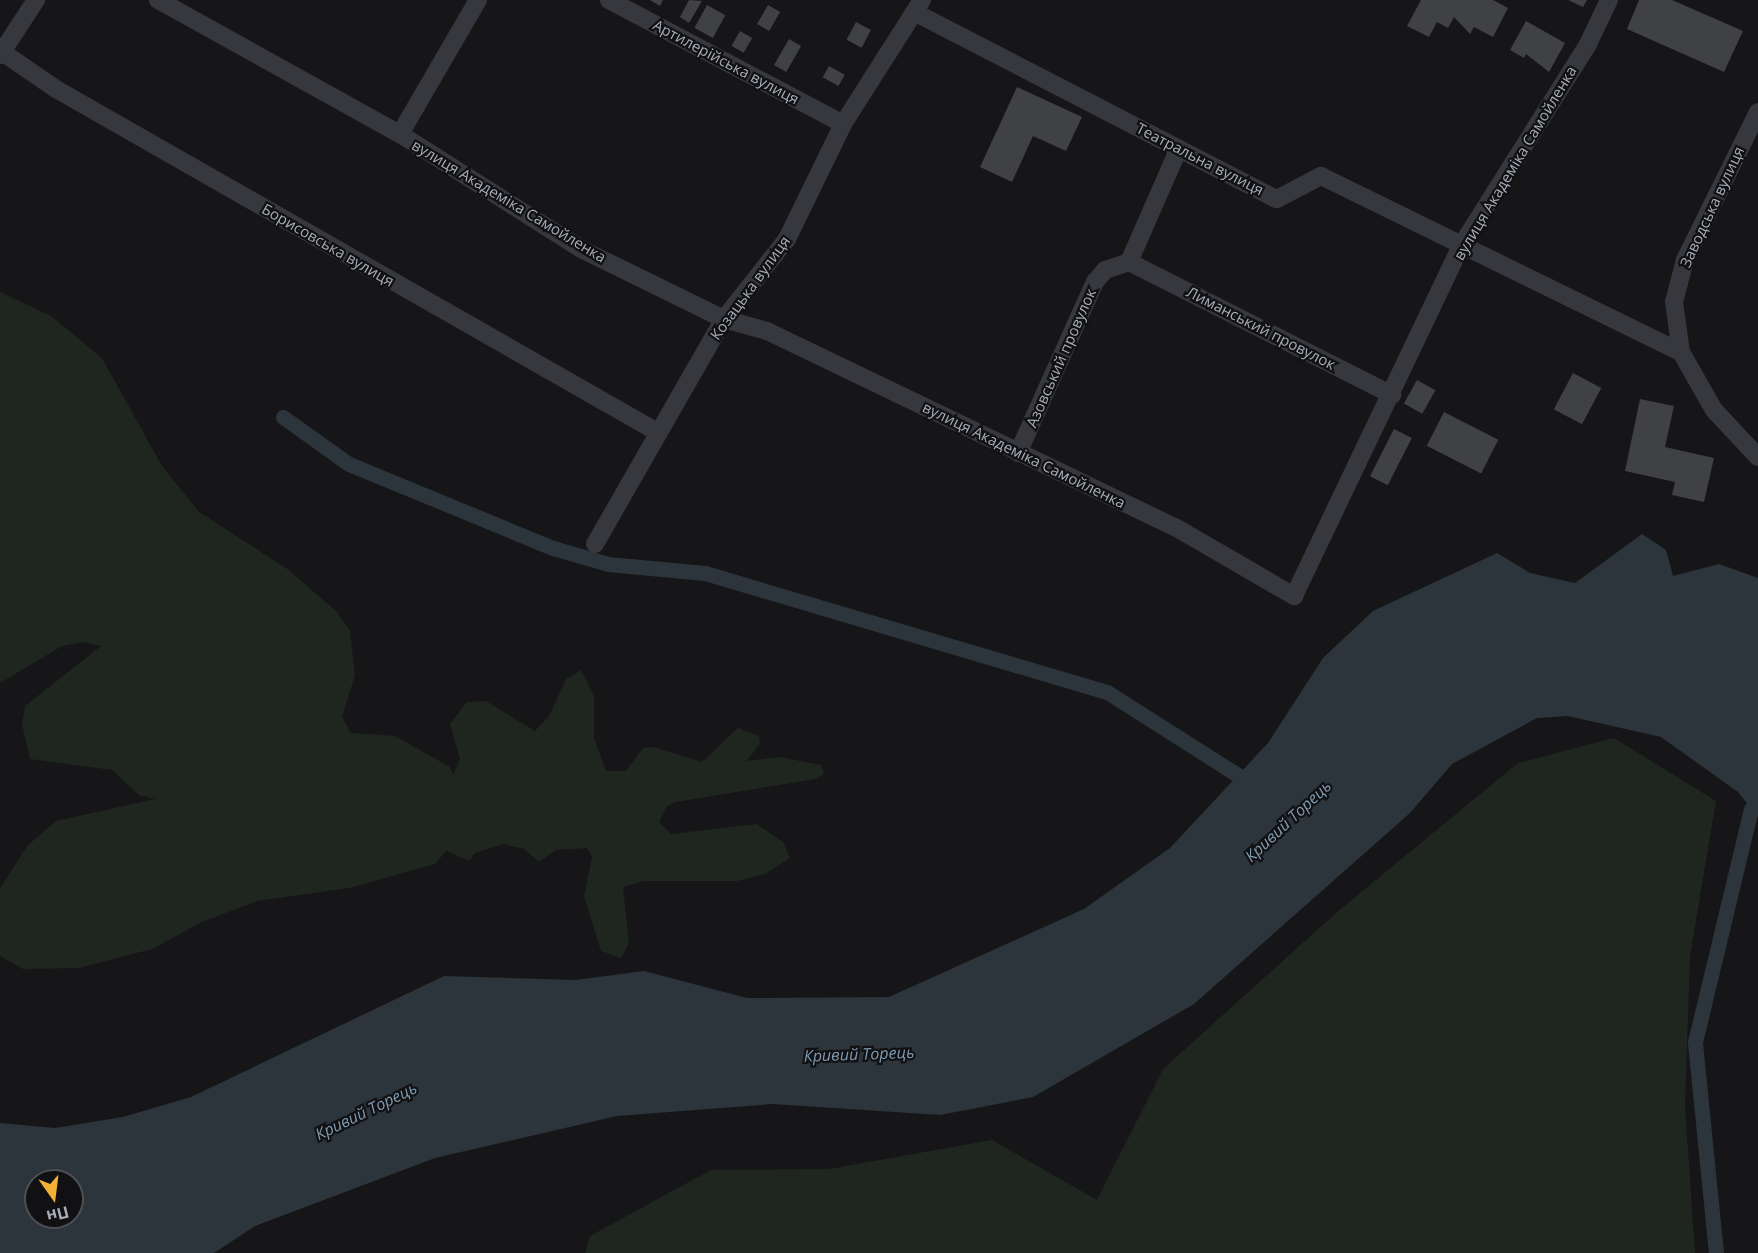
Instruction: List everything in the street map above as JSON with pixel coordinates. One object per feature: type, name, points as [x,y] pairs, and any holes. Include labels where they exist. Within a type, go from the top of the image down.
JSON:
[{"type":"street","points":[[1,53],[36,0]]},
{"type":"street","name":"вулиця Академіка Самойленка","points":[[158,0],[400,134],[583,250],[724,319],[767,332],[1175,527],[1294,596],[1392,395],[1461,246],[1588,44],[1609,0]]},
{"type":"street","points":[[400,134],[478,0]]},
{"type":"street","name":"Артилерійська вулиця","points":[[609,0],[843,124]]},
{"type":"street","name":"Козацька вулиця","points":[[595,544],[724,319],[787,239],[843,124],[918,6]]},
{"type":"street","name":"Театральна вулиця","points":[[918,6],[1277,199],[1321,176],[1681,352]]},
{"type":"street","name":"Борисовська вулиця","points":[[1,53],[66,95],[659,433]]},
{"type":"street","name":"Заводська вулиця","points":[[1758,112],[1685,260],[1674,302],[1681,352],[1714,410],[1758,457]]},
{"type":"street","points":[[1129,262],[1179,148]]},
{"type":"street","name":"Лиманський провулок","points":[[1129,262],[1392,395]]},
{"type":"street","name":"Азовський провулок","points":[[1018,453],[1095,282],[1105,270],[1129,262]]},
{"type":"shaded area","points":[[0,292],[51,316],[102,358],[162,466],[199,512],[286,568],[336,611],[350,631],[355,675],[342,717],[351,733],[395,736],[450,767],[453,775],[460,759],[450,724],[467,702],[486,701],[535,731],[549,716],[566,679],[581,670],[594,696],[594,738],[606,771],[626,771],[643,748],[653,747],[702,762],[738,728],[759,736],[760,744],[746,761],[780,757],[821,765],[824,774],[816,779],[676,802],[667,806],[659,822],[671,834],[757,824],[783,842],[790,858],[765,874],[737,881],[644,881],[623,887],[629,943],[621,958],[601,951],[584,896],[592,857],[587,848],[556,850],[539,862],[524,849],[503,844],[475,853],[469,861],[446,851],[435,864],[349,888],[257,901],[202,922],[152,949],[79,968],[23,969],[0,956],[0,889],[27,846],[56,821],[155,799],[139,795],[112,770],[30,759],[22,724],[25,706],[101,646],[84,642],[62,646],[0,683]]},
{"type":"shaded area","points":[[1614,738],[1716,801],[1690,956],[1685,1106],[1695,1253],[585,1253],[590,1236],[711,1170],[829,1169],[992,1140],[1097,1200],[1163,1069],[1337,912],[1518,763]]},
{"type":"water","name":"Кривий Торець","points":[[1642,534],[1666,550],[1673,576],[1719,564],[1758,578],[1758,817],[1738,792],[1661,737],[1568,716],[1537,718],[1452,764],[1410,813],[1194,1004],[1033,1097],[940,1115],[773,1104],[617,1116],[435,1158],[255,1226],[214,1253],[0,1253],[0,1123],[55,1128],[123,1117],[191,1097],[444,976],[576,980],[644,971],[747,998],[889,997],[1084,909],[1170,848],[1268,743],[1323,658],[1373,611],[1497,553],[1530,573],[1575,583]]},
{"type":"building","points":[[650,0],[663,0],[660,6]]},
{"type":"building","points":[[689,0],[702,1],[689,23],[680,17]]},
{"type":"building","points":[[1421,0],[1493,0],[1508,8],[1493,37],[1474,27],[1470,34],[1454,17],[1448,28],[1437,22],[1429,37],[1407,26]]},
{"type":"building","points":[[1568,0],[1587,0],[1583,7]]},
{"type":"building","points":[[1639,0],[1672,0],[1743,31],[1724,72],[1627,29]]},
{"type":"building","points":[[707,5],[725,15],[713,38],[694,28]]},
{"type":"building","points":[[768,5],[780,12],[769,31],[757,24]]},
{"type":"building","points":[[1526,21],[1565,43],[1549,72],[1526,54],[1524,58],[1510,50]]},
{"type":"building","points":[[856,22],[871,30],[862,48],[847,40]]},
{"type":"building","points":[[740,31],[752,38],[744,53],[732,46]]},
{"type":"building","points":[[789,39],[801,46],[786,72],[774,65]]},
{"type":"building","points":[[829,66],[845,75],[838,86],[823,77]]},
{"type":"building","points":[[1017,87],[1082,117],[1066,151],[1033,136],[1012,182],[980,167]]},
{"type":"building","points":[[1573,373],[1601,388],[1582,424],[1554,409]]},
{"type":"building","points":[[1417,380],[1435,390],[1422,414],[1404,404]]},
{"type":"building","points":[[1640,399],[1674,406],[1665,447],[1714,458],[1704,502],[1672,495],[1675,482],[1625,471]]},
{"type":"building","points":[[1444,412],[1498,440],[1481,474],[1427,446]]},
{"type":"building","points":[[1394,429],[1412,438],[1388,485],[1370,476]]},
{"type":"waterway","points":[[283,417],[349,464],[553,548],[608,564],[705,573],[1107,692],[1238,775]]},
{"type":"waterway","points":[[1716,1253],[1695,1042],[1751,809]]}]
